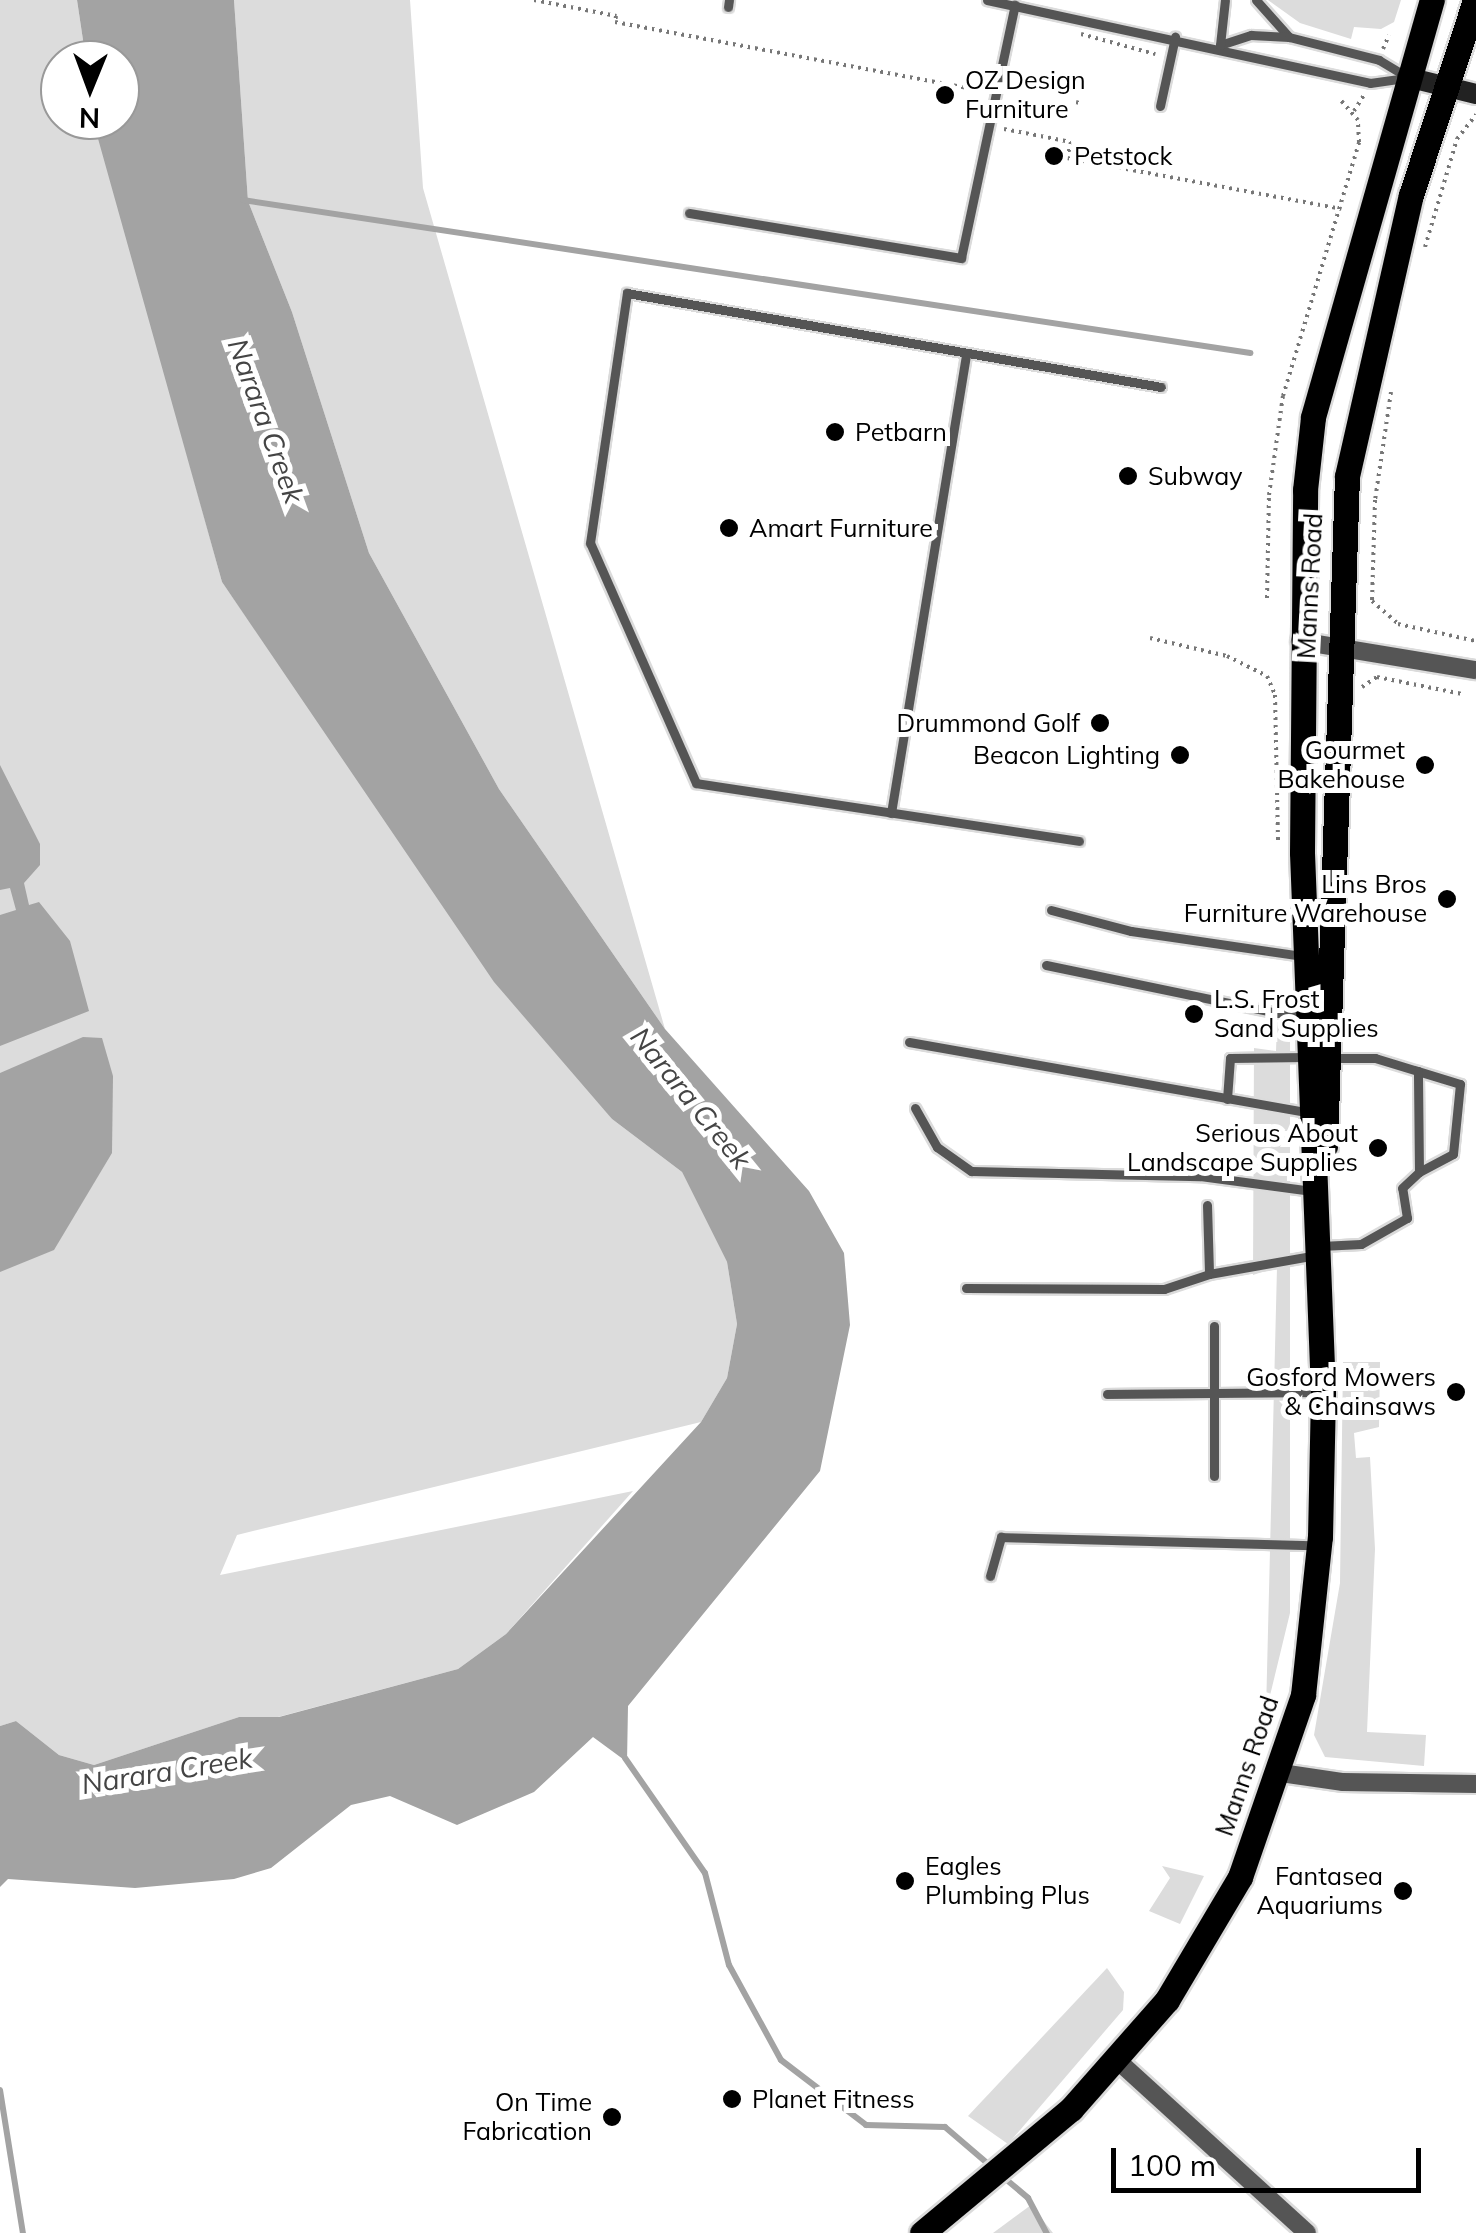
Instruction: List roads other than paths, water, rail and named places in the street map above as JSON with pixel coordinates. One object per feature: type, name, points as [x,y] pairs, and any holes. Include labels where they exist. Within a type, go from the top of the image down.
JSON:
[{"type":"main road","name":"Manns Road","points":[[1320,1191],[1310,1112],[1320,1058],[1308,1012],[1300,641],[1313,417],[1432,0]]},
{"type":"main road","name":"Manns Road","points":[[922,2233],[1000,2172],[1117,2060],[1199,1951],[1240,1878],[1281,1773],[1310,1660],[1319,1545],[1322,1392],[1320,1058],[1342,518],[1355,424],[1411,196],[1475,0]]},
{"type":"street","points":[[1408,77],[1476,94]]},
{"type":"street","points":[[1300,641],[1476,670]]},
{"type":"street","points":[[1281,1773],[1343,1782],[1476,1784]]},
{"type":"street","points":[[1117,2060],[1307,2233]]},
{"type":"lane","points":[[987,0],[1220,46],[1370,83],[1408,77]]},
{"type":"lane","points":[[1220,46],[1225,0]]},
{"type":"lane","points":[[1256,0],[1288,37]]},
{"type":"lane","points":[[689,213],[960,258],[1015,6]]},
{"type":"lane","points":[[1220,46],[1251,35],[1288,37],[1379,60],[1408,77]]},
{"type":"lane","points":[[1160,106],[1175,37]]},
{"type":"lane","points":[[1079,841],[696,783],[590,543],[628,294],[1162,387]]},
{"type":"lane","points":[[891,813],[966,353]]},
{"type":"lane","points":[[1052,910],[1131,931],[1306,956]]},
{"type":"lane","points":[[1046,965],[1278,1013],[1308,1012]]},
{"type":"lane","points":[[908,1042],[1310,1112]]},
{"type":"lane","points":[[966,1288],[1164,1289],[1209,1274],[1360,1244],[1407,1218],[1402,1188],[1419,1172],[1453,1154],[1460,1084],[1375,1058],[1230,1058],[1227,1099]]},
{"type":"lane","points":[[1418,1072],[1419,1172]]},
{"type":"lane","points":[[916,1108],[937,1147],[971,1171],[1200,1176],[1320,1191]]},
{"type":"lane","points":[[1207,1205],[1209,1274]]},
{"type":"lane","points":[[1214,1326],[1214,1476]]},
{"type":"lane","points":[[1107,1394],[1322,1392]]},
{"type":"lane","points":[[990,1576],[1001,1536],[1319,1545]]},
{"type":"water","name":"Narara Creek","points":[[77,0],[234,0],[248,201],[292,312],[369,553],[499,789],[665,1029],[809,1191],[844,1253],[850,1325],[820,1471],[628,1706],[627,1762],[593,1737],[534,1792],[457,1825],[390,1796],[351,1805],[271,1868],[234,1879],[135,1888],[8,1879],[0,1887],[0,1726],[16,1721],[59,1755],[94,1765],[239,1717],[279,1717],[458,1669],[506,1634],[701,1422],[727,1378],[737,1324],[727,1262],[682,1172],[612,1119],[494,982],[222,582],[98,140],[140,140],[140,40],[83,40]]},
{"type":"water","points":[[0,765],[40,844],[40,865],[24,883],[29,905],[39,902],[70,941],[89,1011],[0,1046],[0,915],[16,910],[10,888],[0,890]]},
{"type":"water","points":[[83,1037],[102,1038],[113,1076],[112,1153],[54,1250],[0,1272],[0,1073]]},
{"type":"waterway","points":[[243,200],[1250,353]]},
{"type":"waterway","points":[[625,1758],[705,1873],[729,1965],[781,2060],[866,2125],[945,2127],[993,2168]]},
{"type":"waterway","points":[[0,2090],[23,2233]]},
{"type":"waterway","points":[[1002,2176],[1028,2198],[1047,2233]]},
{"type":"place","name":"OZ Design Furniture","points":[[945,95]]},
{"type":"place","name":"Petstock","points":[[1054,156]]},
{"type":"place","name":"Petbarn","points":[[835,432]]},
{"type":"place","name":"Subway","points":[[1128,476]]},
{"type":"place","name":"Amart Furniture","points":[[729,528]]},
{"type":"place","name":"Drummond Golf","points":[[1100,723]]},
{"type":"place","name":"Beacon Lighting","points":[[1180,755]]},
{"type":"place","name":"Gourmet Bakehouse","points":[[1425,765]]},
{"type":"place","name":"Lins Bros Furniture Warehouse","points":[[1447,899]]},
{"type":"place","name":"L.S. Frost Sand Supplies","points":[[1194,1014]]},
{"type":"place","name":"Serious About Landscape Supplies","points":[[1378,1148]]},
{"type":"place","name":"Gosford Mowers & Chainsaws","points":[[1456,1392]]},
{"type":"place","name":"Eagles Plumbing Plus","points":[[905,1881]]},
{"type":"place","name":"Fantasea Aquariums","points":[[1403,1891]]},
{"type":"place","name":"Planet Fitness","points":[[732,2099]]},
{"type":"place","name":"On Time Fabrication","points":[[612,2117]]}]
